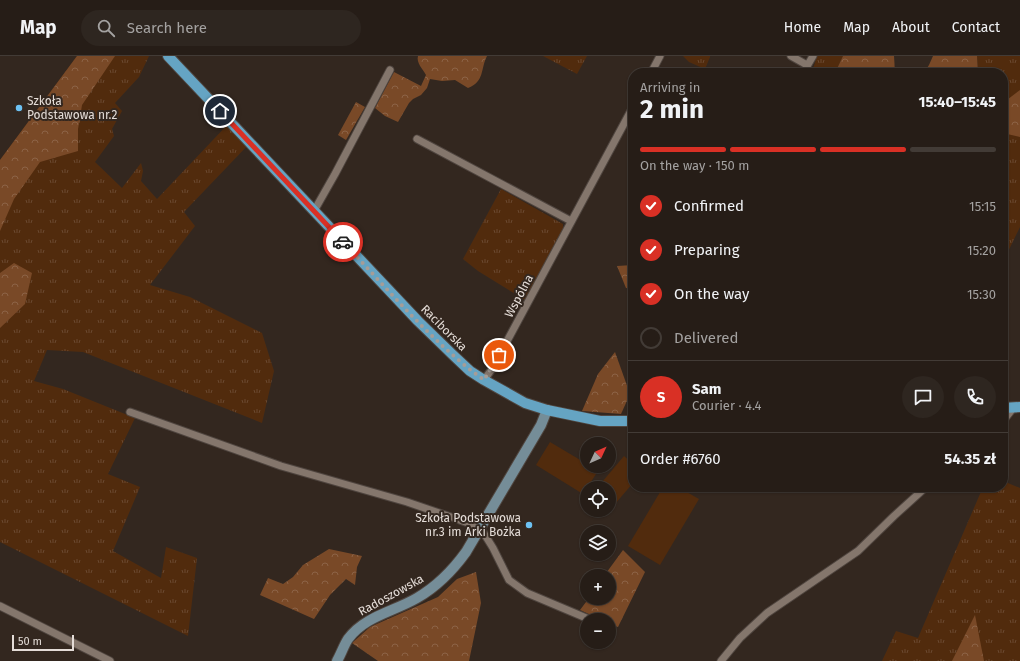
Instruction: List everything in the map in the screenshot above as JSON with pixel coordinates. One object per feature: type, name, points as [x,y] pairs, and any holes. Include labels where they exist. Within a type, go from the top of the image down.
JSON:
[{"type":"main road","name":"Raciborska","points":[[168,56],[448,351],[470,371],[525,403],[547,410],[600,421],[628,421]]},
{"type":"street","points":[[654,68],[660,56]]},
{"type":"street","points":[[791,56],[807,65]]},
{"type":"street","points":[[806,68],[813,56]]},
{"type":"street","points":[[314,211],[390,70]]},
{"type":"street","name":"Wspólna","points":[[484,380],[492,369],[628,116]]},
{"type":"street","points":[[417,139],[571,221]]},
{"type":"street","points":[[1008,416],[1017,407]]},
{"type":"street","name":"Radoszowska","points":[[337,661],[349,638],[363,624],[417,598],[445,577],[458,564],[541,425],[547,410]]},
{"type":"street","points":[[130,412],[281,466],[407,502],[480,527],[493,548],[509,580],[527,593],[580,615]]},
{"type":"street","points":[[721,661],[740,638],[766,613],[858,551],[920,492]]},
{"type":"street","points":[[0,606],[110,661]]},
{"type":"green space","points":[[77,56],[149,56],[139,77],[115,103],[122,111],[112,129],[114,136],[95,162],[122,188],[141,163],[143,171],[141,181],[157,199],[230,122],[250,143],[184,212],[195,226],[150,285],[190,297],[262,333],[274,371],[262,423],[83,352],[47,350],[34,381],[63,389],[135,418],[108,474],[140,487],[113,551],[161,578],[166,547],[197,558],[188,636],[0,542],[0,160]]},
{"type":"green space","points":[[77,56],[115,56],[82,105],[78,129],[78,151],[40,162],[14,199],[0,231],[0,160]]},
{"type":"green space","points":[[418,56],[487,56],[480,78],[468,88],[455,80],[442,81],[430,79],[427,88],[421,95],[409,103],[398,122],[385,116],[375,108],[394,72],[421,86],[426,75],[419,64]]},
{"type":"green space","points":[[543,56],[587,56],[577,74]]},
{"type":"green space","points":[[683,56],[710,56],[705,68],[689,62]]},
{"type":"green space","points":[[817,56],[843,56],[837,68],[813,68]]},
{"type":"green space","points":[[843,56],[894,56],[895,68],[837,68]]},
{"type":"green space","points":[[933,56],[977,56],[978,68],[927,68]]},
{"type":"green space","points":[[977,56],[1020,56],[1020,227],[1008,252],[1008,68],[978,68]]},
{"type":"green space","points":[[1020,90],[1020,137],[1008,134],[1008,99]]},
{"type":"green space","points":[[356,102],[365,107],[346,140],[338,135]]},
{"type":"green space","points":[[501,189],[563,224],[563,231],[525,300],[478,271],[463,259]]},
{"type":"green space","points":[[14,263],[32,273],[25,304],[0,328],[0,273]]},
{"type":"green space","points":[[628,265],[628,288],[626,288],[617,266]]},
{"type":"green space","points":[[615,352],[628,388],[628,398],[621,414],[582,411],[598,374]]},
{"type":"green space","points":[[550,442],[580,460],[580,473],[597,473],[591,481],[580,481],[580,492],[536,465]]},
{"type":"green space","points":[[624,456],[628,460],[628,489],[616,503],[616,481],[603,481],[610,473],[616,473],[616,465]]},
{"type":"green space","points":[[1008,483],[1020,488],[1020,661],[882,661],[896,631],[918,638],[981,492],[1008,492]]},
{"type":"green space","points":[[660,492],[687,492],[699,499],[660,565],[628,546]]},
{"type":"green space","points":[[329,549],[362,556],[357,567],[355,585],[346,579],[330,595],[314,619],[260,595],[268,578],[283,584],[293,577],[303,565]]},
{"type":"green space","points":[[623,550],[645,572],[618,627],[616,626],[616,613],[587,613],[580,610],[584,605],[616,605],[616,569],[609,569]]},
{"type":"green space","points":[[476,572],[481,603],[469,661],[378,661],[352,643],[370,627],[438,597],[457,579]]},
{"type":"green space","points":[[975,615],[984,661],[952,661]]},
{"type":"way so far","points":[[343,242],[418,321],[470,371],[484,380],[492,369],[499,355]]},
{"type":"place","name":"Szkoła Podstawowa nr.2","points":[[19,108]]},
{"type":"place","name":"Szkoła Podstawowa nr.3 im Arki Bożka","points":[[529,525]]},
{"type":"route","points":[[220,111],[343,242]]}]
